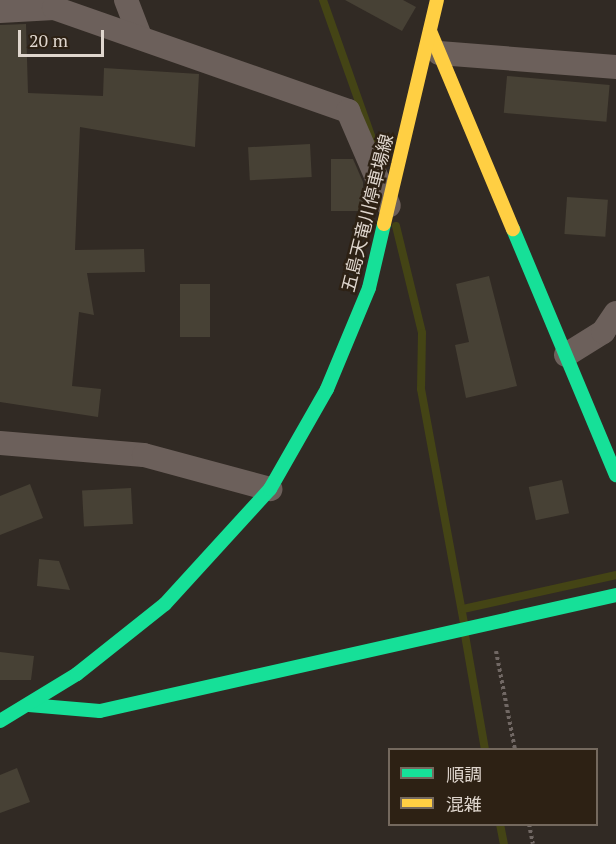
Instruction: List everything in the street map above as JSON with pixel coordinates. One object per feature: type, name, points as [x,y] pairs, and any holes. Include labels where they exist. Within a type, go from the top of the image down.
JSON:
[{"type":"street","points":[[126,0],[140,37]]},
{"type":"street","name":"五島天竜川停車場線","points":[[0,721],[29,705],[165,604],[229,540],[270,489],[336,369],[369,288],[437,0]]},
{"type":"street","points":[[0,11],[54,8],[348,111],[392,195]]},
{"type":"street","points":[[430,31],[616,475]]},
{"type":"street","points":[[439,53],[616,67]]},
{"type":"street","points":[[566,355],[603,332],[616,312]]},
{"type":"street","points":[[0,443],[144,455],[270,489]]},
{"type":"street","points":[[29,705],[100,711],[616,595]]},
{"type":"path","points":[[487,625],[515,748]]},
{"type":"path","points":[[530,826],[533,844]]},
{"type":"building","points":[[345,0],[403,0],[416,7],[402,31]]},
{"type":"building","points":[[26,24],[28,93],[103,96],[104,68],[199,74],[195,147],[80,127],[75,250],[144,249],[145,272],[87,273],[94,315],[79,312],[72,386],[101,389],[98,417],[0,402],[0,25]]},
{"type":"building","points":[[507,76],[610,85],[606,122],[504,113]]},
{"type":"building","points":[[310,144],[312,177],[250,180],[248,147]]},
{"type":"building","points":[[331,159],[353,159],[363,182],[363,211],[331,211]]},
{"type":"building","points":[[567,197],[608,200],[605,237],[564,234]]},
{"type":"building","points":[[489,276],[517,386],[466,398],[455,345],[469,342],[456,284]]},
{"type":"building","points":[[180,284],[210,284],[210,337],[180,337]]},
{"type":"building","points":[[562,480],[569,513],[536,520],[529,487]]},
{"type":"building","points":[[30,484],[43,518],[0,535],[0,496]]},
{"type":"building","points":[[131,488],[133,524],[84,527],[82,491]]},
{"type":"building","points":[[39,559],[59,561],[70,590],[37,586]]},
{"type":"building","points":[[0,652],[34,656],[31,680],[0,680]]},
{"type":"building","points":[[17,768],[30,802],[0,813],[0,775]]},
{"type":"waterway","points":[[323,0],[378,155]]},
{"type":"waterway","points":[[396,226],[422,333],[421,389],[464,623]]},
{"type":"waterway","points":[[463,609],[616,575]]},
{"type":"waterway","points":[[465,635],[485,748]]},
{"type":"waterway","points":[[500,826],[504,844]]},
{"type":"traffic: fast","points":[[0,721],[77,674],[165,604],[270,489],[327,389],[369,288],[384,224]]},
{"type":"traffic: fast","points":[[513,229],[616,475]]},
{"type":"traffic: fast","points":[[29,705],[100,711],[616,595]]},
{"type":"traffic: slow","points":[[384,224],[437,0]]},
{"type":"traffic: slow","points":[[430,31],[513,229]]}]
